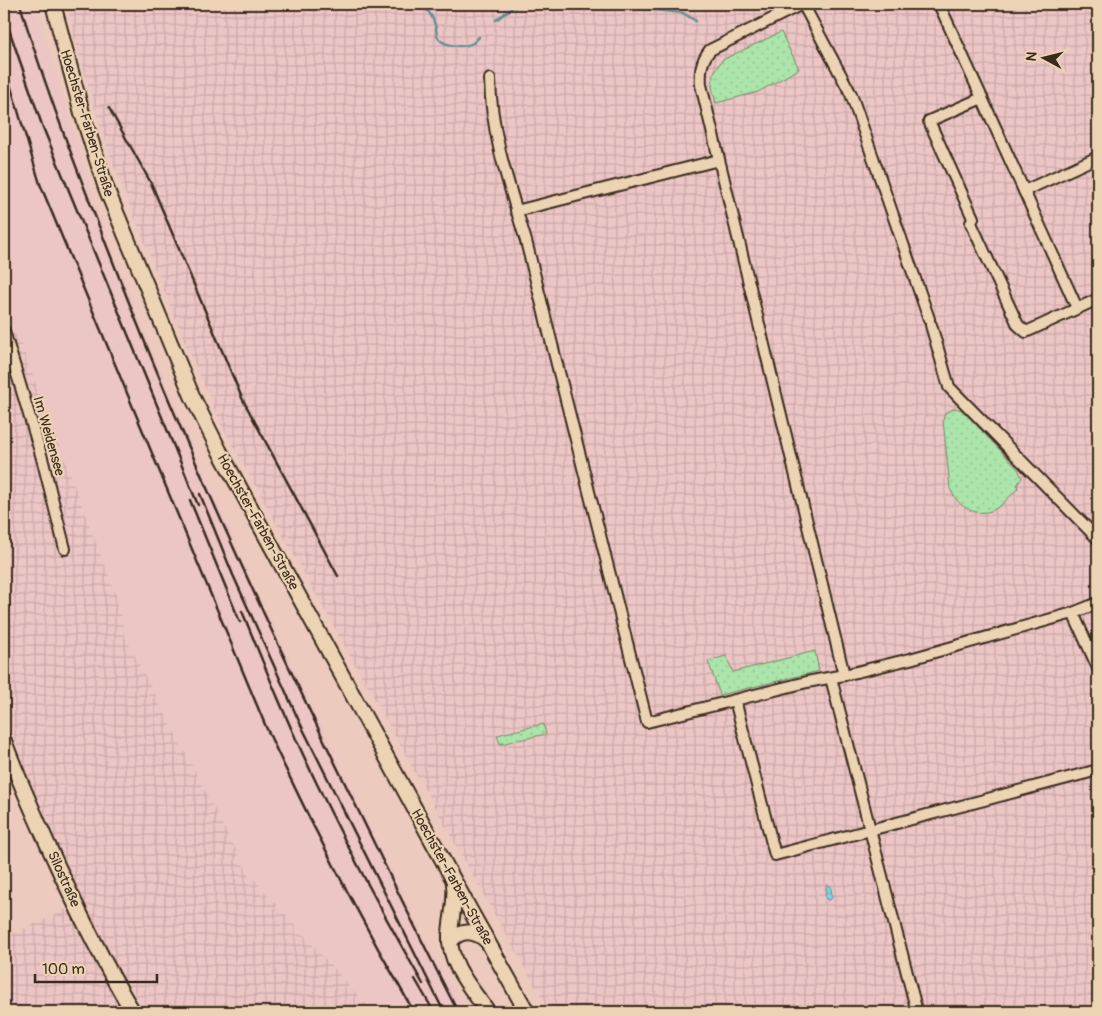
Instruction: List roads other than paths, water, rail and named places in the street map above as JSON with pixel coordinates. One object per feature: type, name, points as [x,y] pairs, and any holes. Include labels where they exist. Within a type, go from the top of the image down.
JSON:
[{"type":"main road","name":"Hoechster-Farben-Straße","points":[[53,4],[106,188],[193,398],[219,450],[527,1012]]},
{"type":"main road","name":"Silostraße","points":[[4,741],[13,766],[72,899],[104,964],[133,1012]]},
{"type":"main road","points":[[454,881],[455,899],[450,942],[451,951],[458,968],[488,1012]]},
{"type":"main road","points":[[450,942],[457,935],[467,932],[476,933],[487,941]]},
{"type":"street","points":[[844,675],[701,85],[700,70],[702,62],[710,50],[802,4],[851,94],[930,322],[948,387],[1098,538]]},
{"type":"street","points":[[939,4],[1077,308]]},
{"type":"street","points":[[490,80],[492,112],[516,211],[526,241],[647,722],[807,682],[910,659],[1073,613],[1098,603]]},
{"type":"street","points":[[982,98],[929,121],[973,218],[971,223],[1018,324],[1026,332],[1098,299]]},
{"type":"street","points":[[1024,191],[1098,158]]},
{"type":"street","points":[[516,211],[719,160]]},
{"type":"street","name":"Im Weidensee","points":[[4,331],[42,458],[65,549]]},
{"type":"street","points":[[1073,613],[1098,668]]},
{"type":"street","points":[[830,678],[917,1012]]},
{"type":"street","points":[[735,700],[775,855],[1098,770]]},
{"type":"water","points":[[827,885],[831,886],[832,898],[830,900],[827,900],[825,897]]},
{"type":"waterway","points":[[419,4],[425,7],[431,16],[437,36],[443,42],[454,46],[464,46],[473,43],[479,37]]},
{"type":"waterway","points":[[496,20],[513,7],[527,4]]},
{"type":"waterway","points":[[598,4],[683,13],[696,21]]},
{"type":"railway","points":[[20,4],[43,76],[82,183],[178,423],[297,685],[458,1012]]},
{"type":"railway","points":[[4,15],[42,125],[198,505]]},
{"type":"railway","points":[[4,64],[40,184],[266,727],[337,871],[374,942],[414,1012]]},
{"type":"railway","points":[[109,108],[151,183],[242,398],[338,576]]},
{"type":"railway","points":[[200,494],[233,575],[299,721],[444,1012]]},
{"type":"railway","points":[[190,500],[240,622]]},
{"type":"railway","points":[[242,611],[288,721],[318,786],[369,886],[423,984]]},
{"type":"railway","points":[[415,979],[434,1012]]}]
